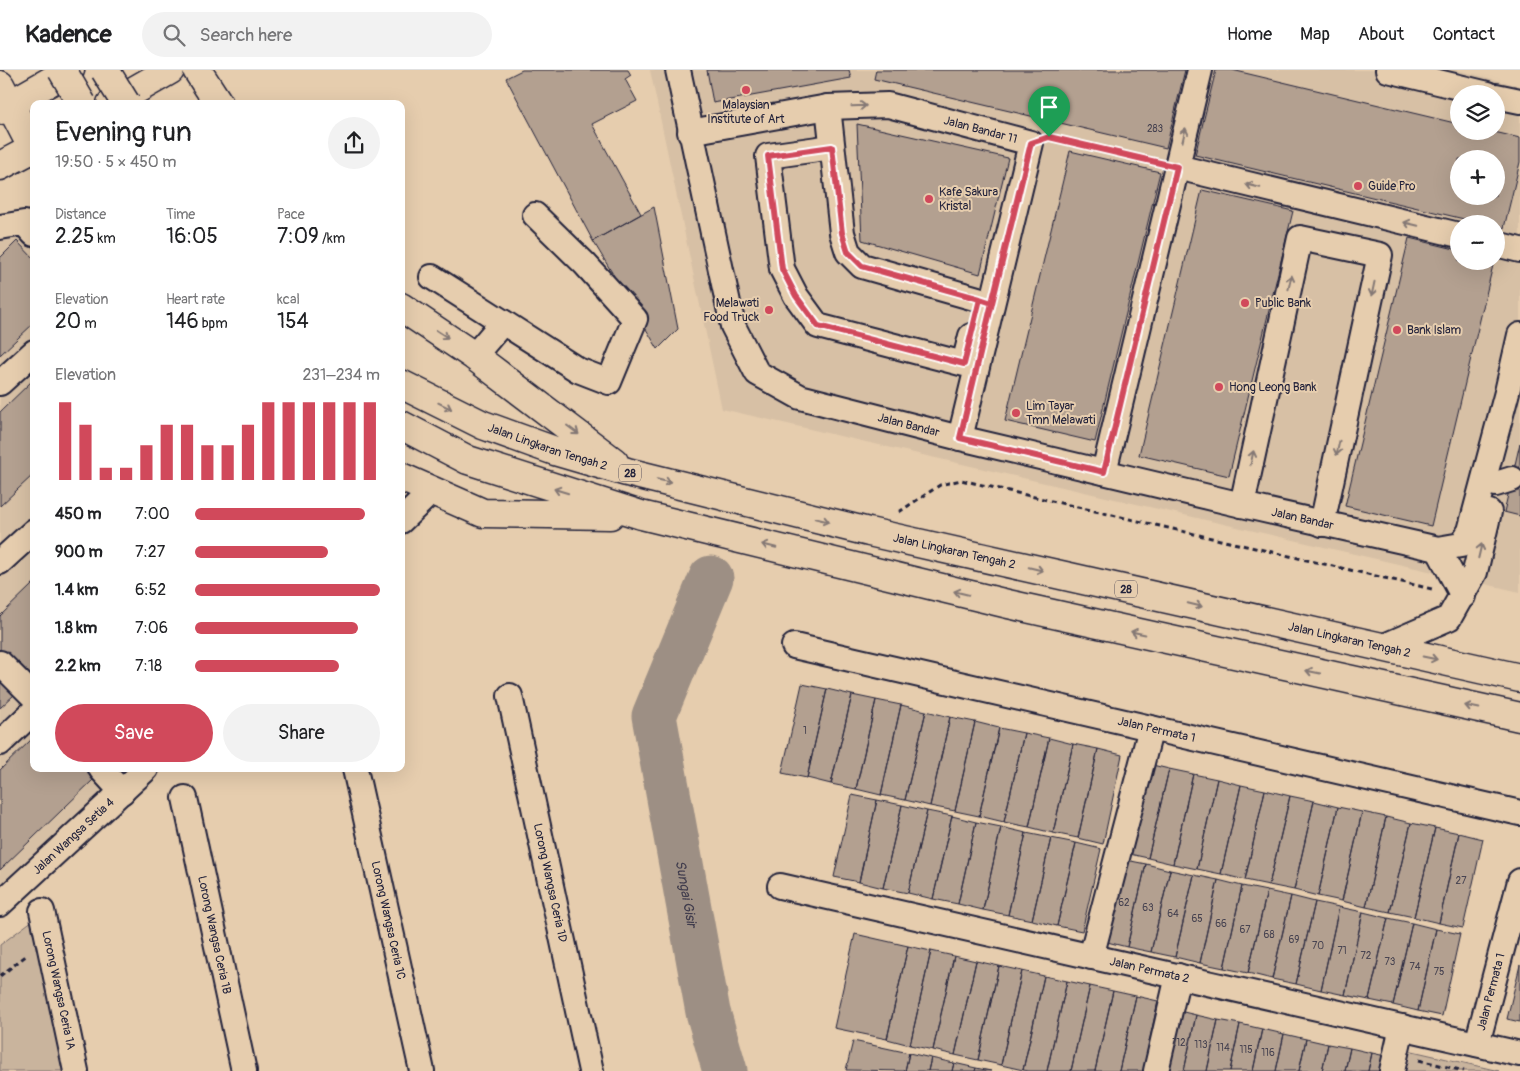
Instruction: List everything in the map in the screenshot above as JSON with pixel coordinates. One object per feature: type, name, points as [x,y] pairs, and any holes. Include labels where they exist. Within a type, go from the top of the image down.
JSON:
[{"type":"main road","points":[[62,70],[80,100]]},
{"type":"main road","points":[[30,144],[3,100],[70,70]]},
{"type":"main road","points":[[105,70],[124,100]]},
{"type":"main road","points":[[118,100],[170,70]]},
{"type":"main road","points":[[197,70],[216,100]]},
{"type":"main road","points":[[0,166],[30,151]]},
{"type":"main road","points":[[405,310],[474,356],[627,472]]},
{"type":"main road","name":"Jalan Lingkaran Tengah 2","points":[[405,386],[483,424],[555,451],[627,472],[869,532],[1520,678]]},
{"type":"main road","points":[[405,427],[468,460],[641,515],[1008,604],[1520,718]]},
{"type":"main road","points":[[405,480],[483,513],[641,515]]},
{"type":"street","name":"Jalan Bandar","points":[[678,70],[733,326],[757,373],[800,397],[960,438],[1322,524],[1449,547]]},
{"type":"street","points":[[1104,472],[1200,70]]},
{"type":"street","points":[[1388,70],[1450,85]]},
{"type":"street","points":[[1505,98],[1520,101]]},
{"type":"street","name":"Jalan Bandar 11","points":[[690,132],[828,107],[888,105],[1031,143],[986,301],[960,438]]},
{"type":"street","points":[[828,107],[842,233],[848,252],[862,266],[986,301],[964,364],[818,326],[796,296],[782,269],[768,156],[832,147]]},
{"type":"street","points":[[1177,167],[1450,233]]},
{"type":"street","points":[[432,277],[578,370],[609,382],[634,319],[585,264],[536,215]]},
{"type":"street","points":[[0,228],[24,223],[30,230]]},
{"type":"street","points":[[1242,506],[1300,238],[1380,255],[1322,524]]},
{"type":"street","points":[[1505,246],[1520,250]]},
{"type":"street","points":[[474,356],[503,322]]},
{"type":"street","points":[[1382,647],[1449,618],[1476,572],[1514,394],[1520,335]]},
{"type":"street","points":[[0,383],[30,356]]},
{"type":"street","points":[[1463,596],[1449,547],[1470,531],[1514,394]]},
{"type":"street","points":[[405,517],[432,491]]},
{"type":"street","points":[[0,562],[30,535]]},
{"type":"street","name":"Jalan Permata 1","points":[[794,646],[1520,814]]},
{"type":"street","points":[[0,663],[30,693]]},
{"type":"street","name":"Lorong Wangsa Ceria 1D","points":[[510,696],[591,1071]]},
{"type":"street","points":[[0,743],[30,715]]},
{"type":"street","points":[[1091,957],[1151,728]]},
{"type":"street","points":[[104,772],[122,792]]},
{"type":"street","name":"Jalan Wangsa Setia 4","points":[[0,904],[143,772]]},
{"type":"street","name":"Lorong Wangsa Ceria 1C","points":[[356,772],[422,1071]]},
{"type":"street","name":"Lorong Wangsa Ceria 1B","points":[[184,798],[244,1071]]},
{"type":"street","name":"Jalan Permata 1","points":[[1477,1044],[1520,882]]},
{"type":"street","name":"Jalan Permata 2","points":[[780,886],[1520,1054]]},
{"type":"street","name":"Lorong Wangsa Ceria 1A","points":[[42,911],[76,1071]]},
{"type":"street","points":[[1156,1071],[1178,976]]},
{"type":"street","points":[[1392,1071],[1402,1027]]},
{"type":"path","points":[[1031,143],[1049,137],[1177,167]]},
{"type":"path","points":[[869,532],[940,485],[961,480],[1463,596]]},
{"type":"path","points":[[1413,1059],[1464,1071]]},
{"type":"shaded area","points":[[650,70],[1457,70],[1520,86],[1520,592],[722,409]]},
{"type":"shaded area","points":[[21,234],[30,244],[30,772],[128,772],[0,891],[0,238]]},
{"type":"shaded area","points":[[37,917],[72,1071],[0,1071],[0,945]]},
{"type":"shaded area","points":[[1408,1050],[1499,1071],[1403,1071]]},
{"type":"building","points":[[522,70],[628,70],[631,75],[625,79],[637,101],[592,124],[641,214],[593,241],[506,78]]},
{"type":"building","name":"Malaysian Institute of Art","points":[[707,70],[849,70],[851,78],[713,103]]},
{"type":"building","points":[[876,70],[1185,70],[1166,148],[874,79]]},
{"type":"building","points":[[1216,70],[1232,70],[1450,122],[1450,140],[1505,140],[1505,134],[1520,138],[1520,162],[1505,224],[1505,215],[1450,216],[1195,155]]},
{"type":"building","name":"Kafe Sakura Kristal","points":[[857,124],[1008,158],[980,274],[862,240]]},
{"type":"building","points":[[1070,151],[1160,172],[1095,442],[1005,421]]},
{"type":"building","points":[[1202,190],[1293,211],[1229,476],[1139,455]]},
{"type":"building","points":[[654,207],[678,329],[658,349],[593,241]]},
{"type":"building","points":[[1409,238],[1450,248],[1450,270],[1492,270],[1431,526],[1345,506]]},
{"type":"building","points":[[17,241],[30,255],[30,327],[0,355],[0,258]]},
{"type":"building","points":[[30,383],[30,478],[0,506],[0,412]]},
{"type":"building","points":[[1520,443],[1520,516],[1504,512]]},
{"type":"building","points":[[30,587],[30,678],[0,657],[0,616]]},
{"type":"building","points":[[0,678],[15,694],[0,708]]},
{"type":"building","points":[[802,684],[827,689],[807,778],[782,773]]},
{"type":"building","points":[[827,689],[852,695],[831,784],[807,778]]},
{"type":"building","points":[[852,695],[876,700],[856,789],[831,784]]},
{"type":"building","points":[[876,700],[901,705],[881,795],[856,789]]},
{"type":"building","points":[[901,705],[926,711],[905,800],[881,795]]},
{"type":"building","points":[[926,711],[950,717],[930,806],[905,800]]},
{"type":"building","points":[[950,717],[975,722],[955,811],[930,806]]},
{"type":"building","points":[[975,722],[999,728],[979,816],[955,811]]},
{"type":"building","points":[[999,728],[1024,733],[1004,822],[979,816]]},
{"type":"building","points":[[1024,733],[1049,738],[1029,827],[1004,822]]},
{"type":"building","points":[[1049,738],[1073,744],[1053,833],[1029,827]]},
{"type":"building","points":[[30,741],[30,772],[89,772],[95,778],[0,870],[0,770]]},
{"type":"building","points":[[1073,744],[1098,749],[1078,838],[1053,833]]},
{"type":"building","points":[[1098,749],[1122,755],[1103,844],[1078,838]]},
{"type":"building","points":[[1144,763],[1169,769],[1148,858],[1125,853]]},
{"type":"building","points":[[1169,769],[1193,774],[1173,864],[1148,858]]},
{"type":"building","points":[[1193,774],[1217,779],[1197,869],[1173,864]]},
{"type":"building","points":[[1217,779],[1241,785],[1221,874],[1197,869]]},
{"type":"building","points":[[1241,785],[1265,790],[1245,880],[1221,874]]},
{"type":"building","points":[[1265,790],[1290,796],[1269,885],[1245,880]]},
{"type":"building","points":[[852,795],[877,800],[859,882],[834,877]]},
{"type":"building","points":[[1290,796],[1314,801],[1294,890],[1269,885]]},
{"type":"building","points":[[877,800],[902,805],[883,888],[859,882]]},
{"type":"building","points":[[1314,801],[1338,807],[1318,896],[1294,890]]},
{"type":"building","points":[[902,805],[927,811],[908,893],[883,888]]},
{"type":"building","points":[[1338,807],[1362,812],[1342,901],[1318,896]]},
{"type":"building","points":[[927,811],[952,816],[933,899],[908,893]]},
{"type":"building","points":[[1362,812],[1386,817],[1366,907],[1342,901]]},
{"type":"building","points":[[952,816],[976,822],[958,904],[933,899]]},
{"type":"building","points":[[1386,817],[1411,823],[1390,912],[1366,907]]},
{"type":"building","points":[[976,822],[1001,827],[983,910],[958,904]]},
{"type":"building","points":[[1411,823],[1435,828],[1414,917],[1390,912]]},
{"type":"building","points":[[1001,827],[1026,833],[1008,915],[983,910]]},
{"type":"building","points":[[1435,828],[1459,833],[1439,923],[1414,917]]},
{"type":"building","points":[[1026,833],[1051,838],[1032,920],[1008,915]]},
{"type":"building","points":[[1459,833],[1483,839],[1463,928],[1439,923]]},
{"type":"building","points":[[1051,838],[1076,843],[1057,926],[1032,920]]},
{"type":"building","points":[[1076,843],[1101,849],[1082,931],[1057,926]]},
{"type":"building","points":[[1121,859],[1146,864],[1127,947],[1103,941]]},
{"type":"building","points":[[1146,864],[1170,870],[1151,952],[1127,947]]},
{"type":"building","points":[[1170,870],[1194,875],[1175,957],[1151,952]]},
{"type":"building","points":[[1194,875],[1218,880],[1200,963],[1175,957]]},
{"type":"building","points":[[1218,880],[1242,886],[1224,968],[1200,963]]},
{"type":"building","points":[[1242,886],[1267,891],[1248,973],[1224,968]]},
{"type":"building","points":[[1267,891],[1291,896],[1272,979],[1248,973]]},
{"type":"building","points":[[1291,896],[1315,902],[1296,984],[1272,979]]},
{"type":"building","points":[[1315,902],[1339,907],[1321,990],[1296,984]]},
{"type":"building","points":[[1339,907],[1363,912],[1345,995],[1321,990]]},
{"type":"building","points":[[1363,912],[1388,918],[1369,1000],[1345,995]]},
{"type":"building","points":[[1388,918],[1412,923],[1393,1005],[1369,1000]]},
{"type":"building","points":[[1412,923],[1436,929],[1418,1011],[1393,1005]]},
{"type":"building","points":[[1436,929],[1460,934],[1442,1016],[1418,1011]]},
{"type":"building","points":[[855,934],[908,946],[887,1039],[834,1028]]},
{"type":"building","points":[[908,946],[931,951],[910,1045],[887,1039]]},
{"type":"building","points":[[931,951],[954,956],[933,1050],[910,1045]]},
{"type":"building","points":[[954,956],[976,961],[955,1055],[933,1050]]},
{"type":"building","points":[[976,961],[999,966],[978,1060],[955,1055]]},
{"type":"building","points":[[1520,965],[1520,1022],[1507,1019]]},
{"type":"building","points":[[999,966],[1022,971],[1001,1065],[978,1060]]},
{"type":"building","points":[[1022,971],[1044,976],[1023,1070],[1001,1065]]},
{"type":"building","points":[[1044,976],[1067,981],[1047,1071],[1023,1070]]},
{"type":"building","points":[[1067,981],[1090,986],[1071,1071],[1047,1071]]},
{"type":"building","points":[[1090,986],[1113,991],[1095,1071],[1071,1071]]},
{"type":"building","points":[[1113,991],[1136,996],[1119,1071],[1095,1071]]},
{"type":"building","points":[[1136,996],[1158,1001],[1143,1071],[1119,1071]]},
{"type":"building","points":[[1175,1010],[1196,1015],[1184,1071],[1161,1071]]},
{"type":"building","points":[[1196,1015],[1218,1020],[1207,1071],[1184,1071]]},
{"type":"building","points":[[1218,1020],[1240,1024],[1230,1071],[1207,1071]]},
{"type":"building","points":[[1240,1024],[1262,1029],[1253,1071],[1230,1071]]},
{"type":"building","points":[[1262,1029],[1284,1034],[1276,1071],[1253,1071]]},
{"type":"building","points":[[1284,1034],[1306,1039],[1299,1071],[1276,1071]]},
{"type":"building","points":[[1306,1039],[1328,1044],[1322,1071],[1299,1071]]},
{"type":"building","points":[[853,1041],[909,1053],[905,1071],[846,1070]]},
{"type":"building","points":[[1328,1044],[1350,1048],[1345,1071],[1322,1071]]},
{"type":"building","points":[[1350,1048],[1372,1053],[1368,1071],[1345,1071]]},
{"type":"building","points":[[909,1053],[931,1058],[928,1071],[905,1071]]},
{"type":"building","points":[[1372,1053],[1394,1058],[1391,1071],[1368,1071]]},
{"type":"building","points":[[931,1058],[954,1063],[952,1071],[928,1071]]},
{"type":"building","points":[[954,1063],[976,1068],[975,1071],[952,1071]]},
{"type":"building","points":[[976,1068],[991,1071],[975,1071]]},
{"type":"waterway","name":"Sungai Gisir","points":[[711,578],[654,716],[708,1012],[725,1071]]},
{"type":"place","name":"Malaysian Institute of Art","points":[[746,90]]},
{"type":"place","name":"Guide Pro","points":[[1358,186]]},
{"type":"place","name":"Kafe Sakura Kristal","points":[[929,199]]},
{"type":"place","name":"Public Bank","points":[[1245,303]]},
{"type":"place","name":"Melawati Food Truck","points":[[769,310]]},
{"type":"place","name":"Bank Islam","points":[[1397,330]]},
{"type":"place","name":"Hong Leong Bank","points":[[1219,387]]},
{"type":"place","name":"Lim Tayar Tmn Melawati","points":[[1016,413]]},
{"type":"route","points":[[1049,137],[1031,143],[992,303],[980,299],[964,364],[818,326],[796,296],[782,269],[768,156],[832,147],[842,233],[848,252],[862,266],[980,299],[992,303],[960,438],[1104,472],[1177,167],[1049,137]]}]
